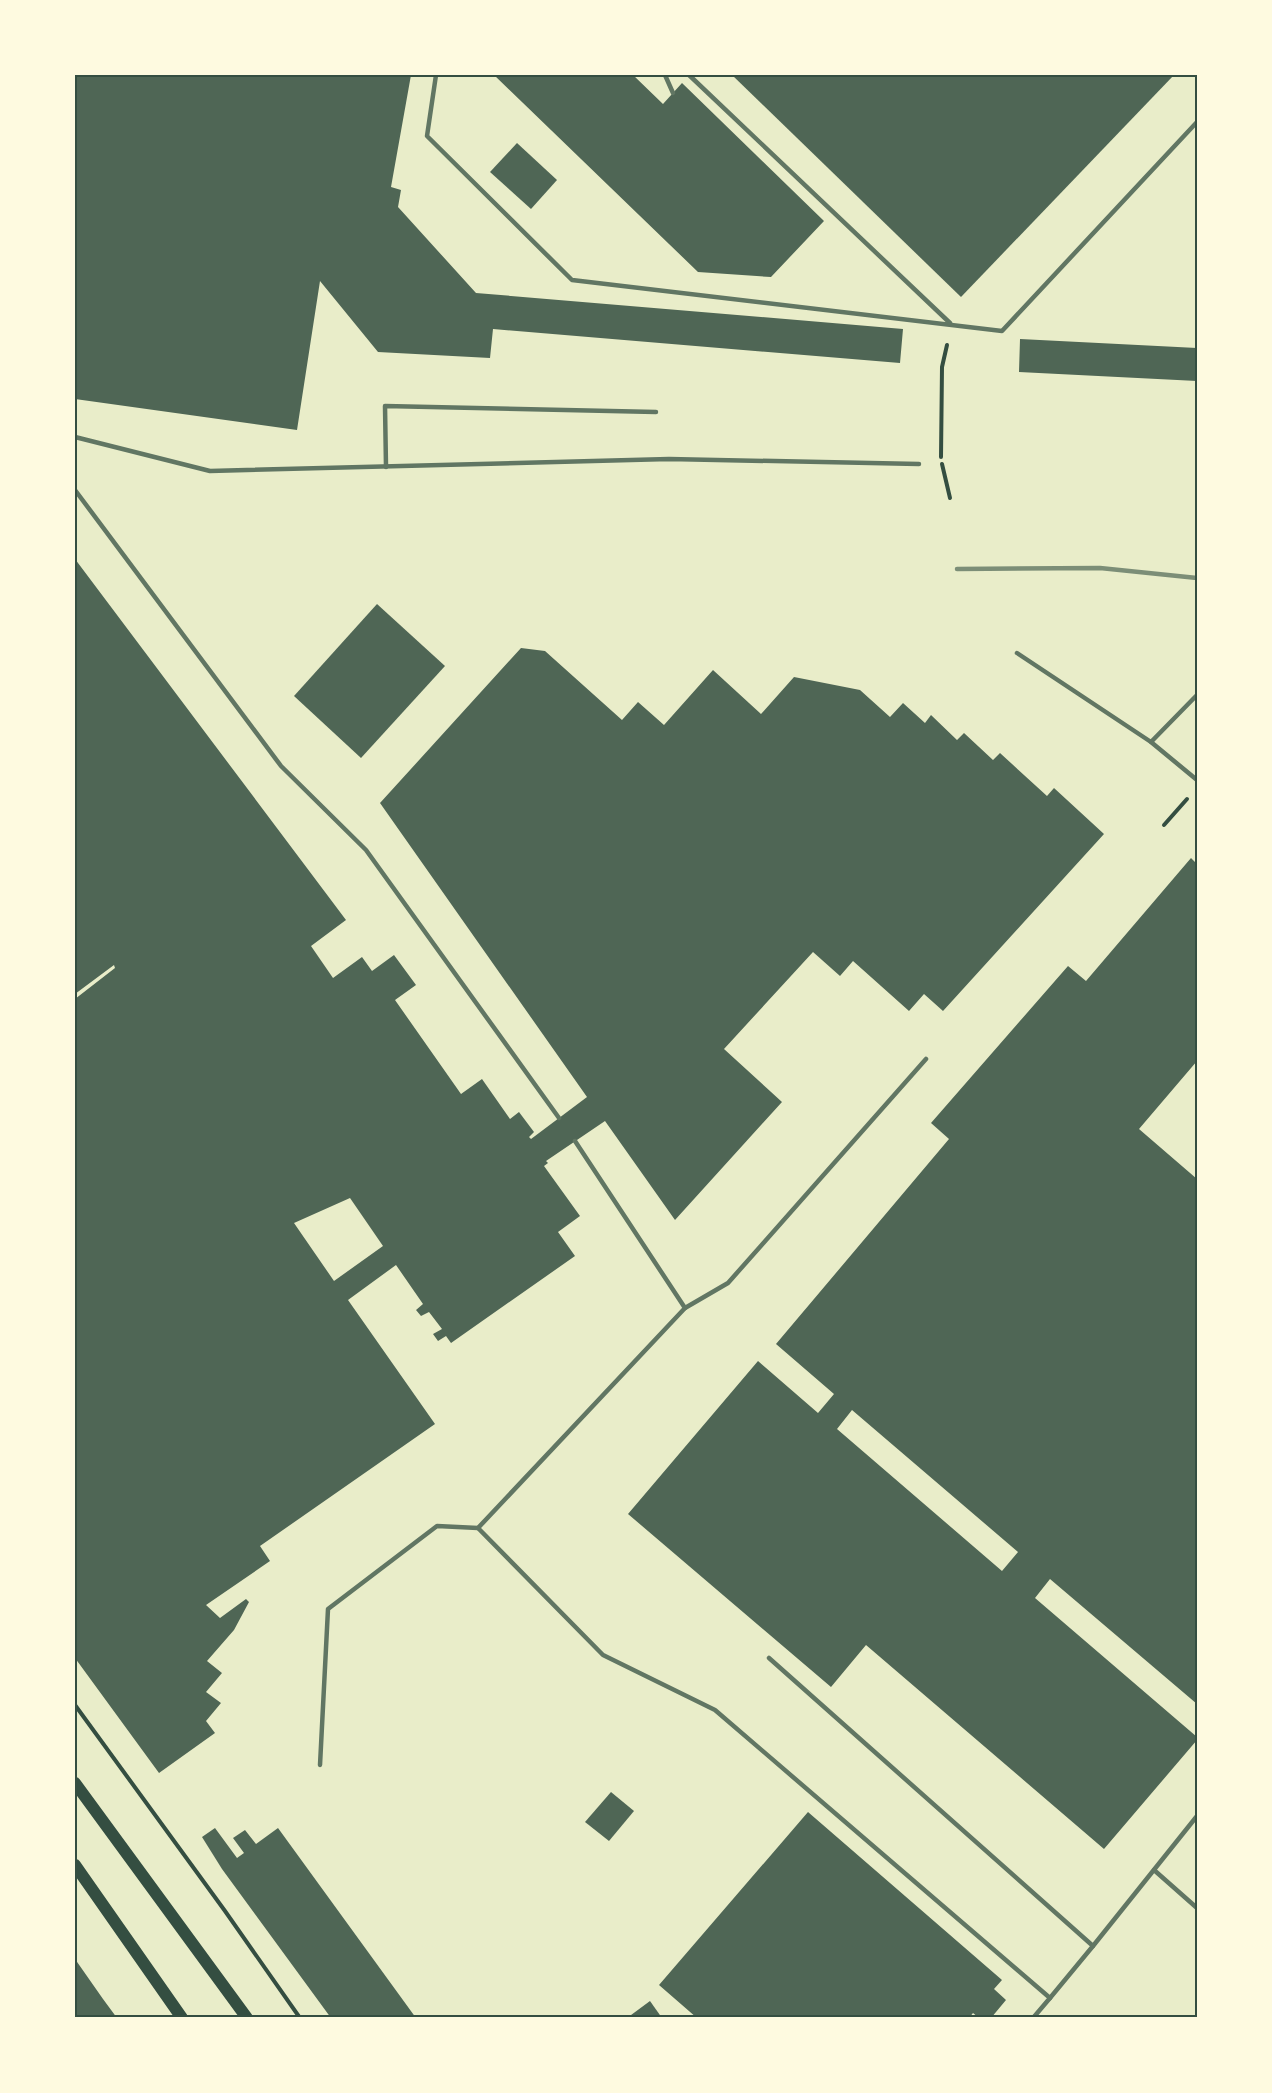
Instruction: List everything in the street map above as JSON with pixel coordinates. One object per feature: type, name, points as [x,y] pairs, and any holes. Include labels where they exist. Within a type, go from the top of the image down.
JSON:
[{"type":"main road","points":[[75,1783],[247,2018]]},
{"type":"main road","points":[[75,1865],[182,2018]]},
{"type":"lane","points":[[436,75],[427,136],[572,280],[951,323],[1002,331],[1197,122]]},
{"type":"lane","points":[[665,75],[673,93]]},
{"type":"lane","points":[[689,75],[951,323]]},
{"type":"lane","points":[[386,466],[385,406],[656,412]]},
{"type":"lane","points":[[75,437],[210,471],[669,459],[919,464]]},
{"type":"lane","points":[[75,490],[281,766],[366,850],[559,1118]]},
{"type":"lane","points":[[1017,653],[1151,742],[1197,780]]},
{"type":"lane","points":[[1151,742],[1197,695]]},
{"type":"lane","points":[[478,1528],[685,1308],[728,1283],[926,1059]]},
{"type":"lane","points":[[575,1141],[685,1308]]},
{"type":"lane","points":[[320,1765],[328,1609],[437,1526],[478,1528],[603,1655],[715,1710],[1050,1998]]},
{"type":"lane","points":[[769,1658],[1093,1946]]},
{"type":"lane","points":[[1033,2018],[1197,1816]]},
{"type":"lane","points":[[1154,1870],[1197,1908]]},
{"type":"path","points":[[942,367],[940,452],[950,498]]},
{"type":"path","points":[[1164,825],[1190,795]]},
{"type":"path","points":[[75,1705],[300,2018]]},
{"type":"building","points":[[75,75],[411,75],[391,187],[401,190],[398,207],[476,293],[903,329],[900,363],[493,329],[490,358],[378,352],[320,281],[297,430],[75,399]]},
{"type":"building","points":[[494,75],[633,75],[663,104],[682,83],[824,221],[771,277],[698,272]]},
{"type":"building","points":[[732,75],[1174,75],[961,297]]},
{"type":"building","points":[[517,143],[557,180],[531,209],[490,172]]},
{"type":"building","points":[[1020,339],[1197,348],[1197,381],[1019,372]]},
{"type":"building","points":[[75,559],[346,920],[311,946],[333,978],[362,957],[372,971],[394,955],[416,985],[395,1000],[461,1094],[482,1079],[510,1119],[519,1112],[534,1132],[529,1137],[531,1139],[587,1097],[380,803],[521,648],[545,651],[622,720],[638,702],[664,725],[713,670],[761,714],[794,677],[860,690],[890,717],[903,703],[925,723],[931,715],[957,740],[964,733],[993,760],[1000,753],[1047,796],[1054,788],[1104,834],[943,1011],[924,994],[909,1011],[853,961],[840,976],[813,952],[724,1049],[782,1102],[675,1220],[605,1121],[546,1161],[548,1163],[544,1166],[580,1216],[558,1232],[575,1256],[451,1343],[446,1336],[438,1341],[433,1334],[442,1329],[429,1312],[421,1316],[416,1310],[423,1304],[396,1265],[348,1300],[435,1424],[260,1546],[270,1561],[206,1605],[220,1618],[246,1599],[249,1602],[234,1630],[207,1661],[222,1673],[206,1692],[221,1703],[206,1721],[215,1733],[159,1773],[75,1658],[75,1484],[77,1483],[75,1480],[75,999],[115,968],[114,965],[75,994]],"holes":[[[350,1198],[383,1246],[334,1281],[294,1223]]]},
{"type":"building","points":[[377,604],[445,666],[361,758],[294,696]]},
{"type":"building","points":[[1191,858],[1197,864],[1197,1061],[1139,1129],[1197,1179],[1197,1704],[1050,1579],[1035,1598],[1197,1737],[1197,1740],[1104,1849],[866,1645],[831,1687],[628,1514],[758,1361],[818,1413],[834,1394],[776,1344],[949,1139],[931,1123],[1068,966],[1086,981]],"holes":[[[852,1410],[1018,1552],[1002,1571],[837,1429]]]},
{"type":"building","points":[[611,1792],[634,1811],[609,1841],[585,1822]]},
{"type":"building","points":[[808,1812],[1002,1980],[994,1989],[1006,2000],[991,2018],[979,2018],[973,2013],[969,2018],[697,2018],[659,1985]]},
{"type":"building","points":[[215,1828],[237,1858],[244,1853],[233,1838],[245,1830],[256,1844],[278,1828],[416,2018],[331,2018],[222,1869],[202,1837]]},
{"type":"building","points":[[75,1959],[103,1999],[117,2018],[75,2018]]},
{"type":"building","points":[[650,2001],[662,2018],[627,2018]]},
{"type":"railway","points":[[957,569],[1100,568],[1197,578]]}]
